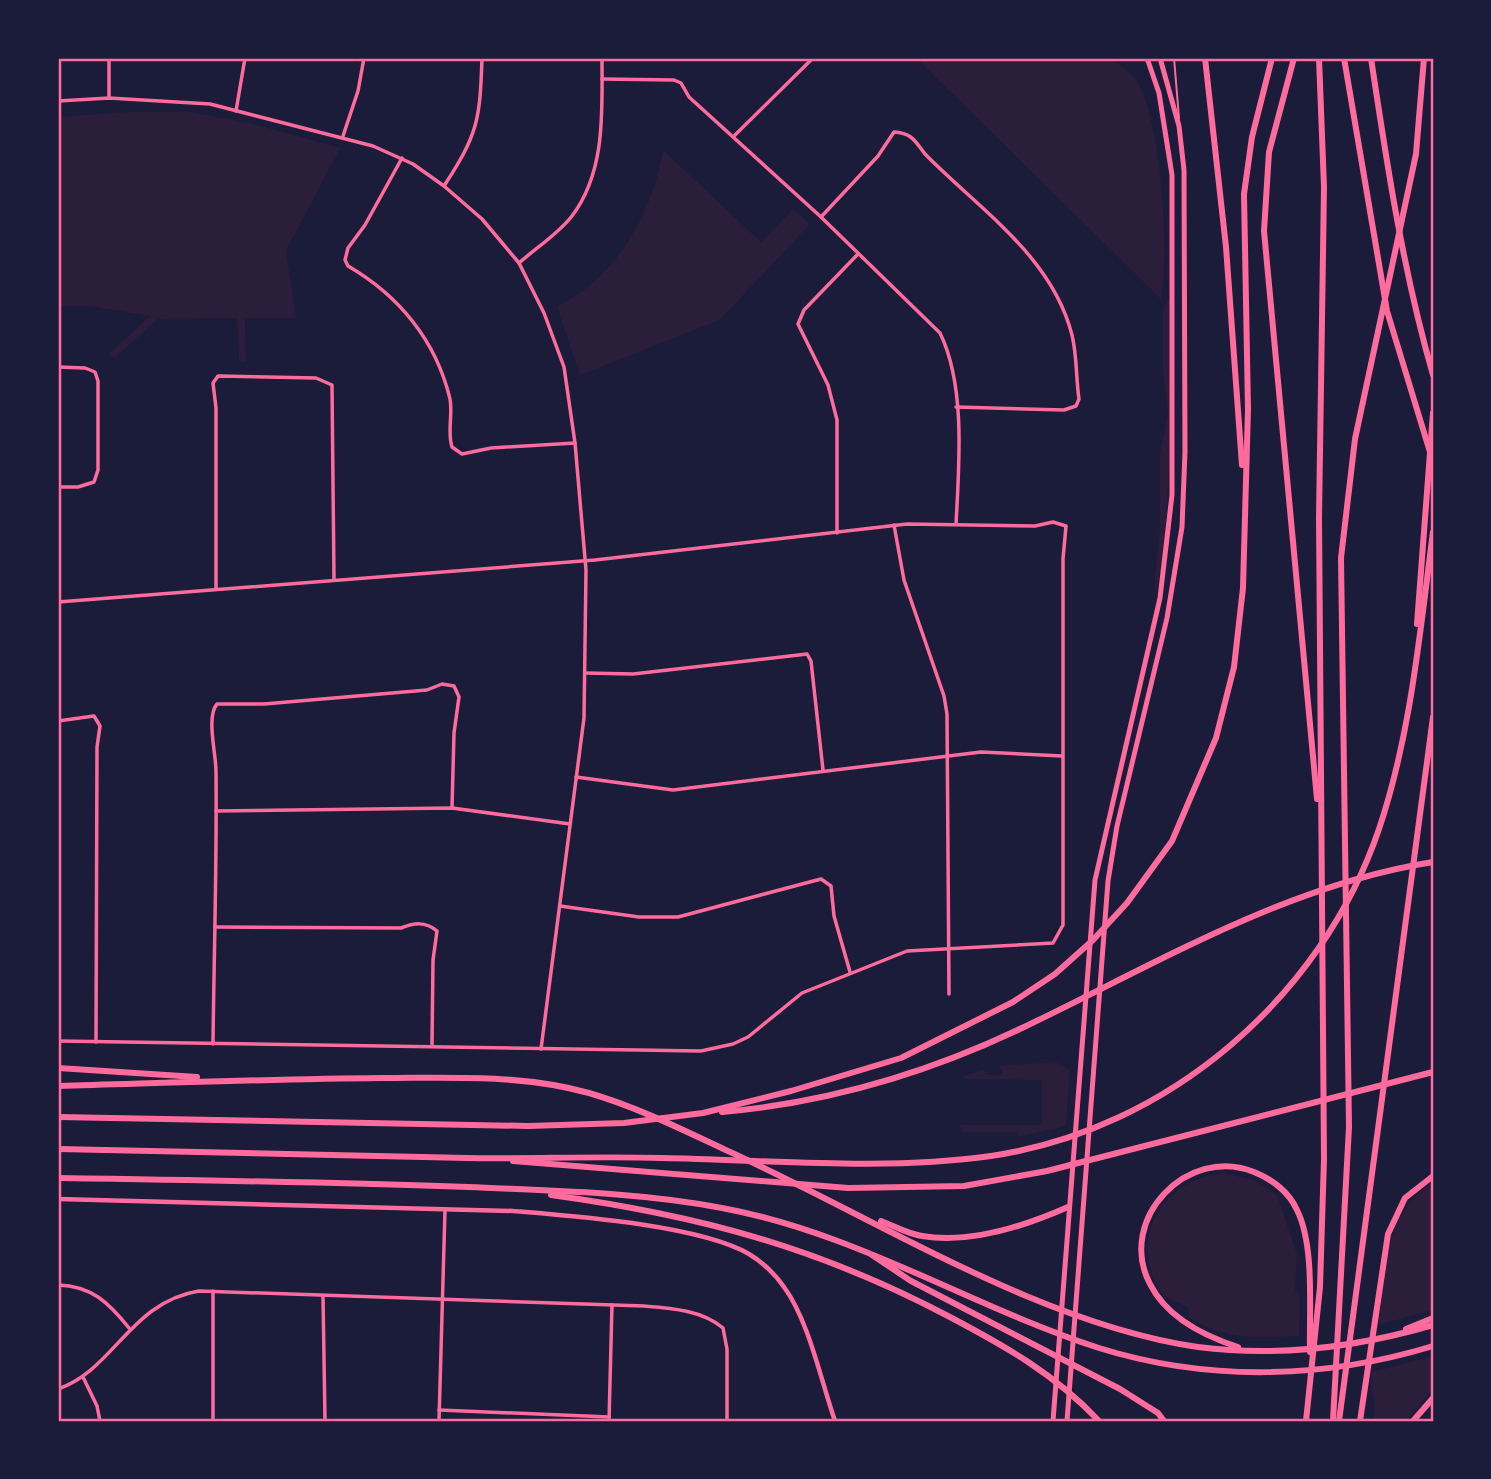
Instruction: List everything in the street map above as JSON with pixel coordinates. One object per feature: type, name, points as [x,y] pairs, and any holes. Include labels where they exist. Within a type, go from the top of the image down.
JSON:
[{"type":"highway","points":[[1205,58],[1226,247],[1245,492]]},
{"type":"highway","points":[[703,1113],[791,1091],[901,1058],[1001,1009],[1055,974],[1093,940],[1128,903],[1172,841],[1204,772],[1227,704],[1241,613],[1248,409],[1244,194],[1252,137],[1272,58]]},
{"type":"highway","points":[[1294,58],[1285,83],[1269,152],[1265,192],[1266,269],[1311,717],[1320,853]]},
{"type":"highway","points":[[1306,1421],[1319,1299],[1324,1200],[1319,518],[1324,187],[1319,58]]},
{"type":"highway","points":[[1344,58],[1387,311],[1433,462]]},
{"type":"highway","points":[[1371,58],[1410,290],[1433,375]]},
{"type":"highway","points":[[1333,1421],[1349,1127],[1341,558],[1355,439],[1411,186],[1420,125],[1424,58]]},
{"type":"highway","points":[[1415,658],[1433,413]]},
{"type":"highway","points":[[58,1149],[467,1158],[938,1161],[996,1155],[1046,1144],[1116,1118],[1203,1068],[1278,1001],[1307,965],[1355,887],[1380,827],[1401,747],[1433,532]]},
{"type":"highway","points":[[1339,1421],[1390,1055],[1433,717]]},
{"type":"highway","points":[[58,1117],[410,1125],[624,1123],[781,1107],[852,1091],[940,1062],[1052,1013],[1255,916],[1337,886],[1433,862]]},
{"type":"highway","points":[[58,1068],[230,1079]]},
{"type":"highway","points":[[467,1158],[873,1189],[964,1186],[1047,1171],[1431,1072]]},
{"type":"highway","points":[[58,1086],[230,1079],[482,1078],[555,1085],[604,1098],[655,1118],[1027,1295],[1102,1324],[1181,1344],[1250,1350],[1329,1346],[1433,1325]]},
{"type":"highway","points":[[1250,1350],[1208,1335],[1174,1314],[1154,1292],[1144,1268],[1143,1236],[1156,1203],[1179,1180],[1206,1168],[1235,1167],[1260,1174],[1280,1187],[1297,1210],[1304,1229],[1307,1255],[1310,1383]]},
{"type":"highway","points":[[1360,1421],[1388,1234],[1405,1198],[1433,1176]]},
{"type":"highway","points":[[58,1178],[298,1181],[630,1196],[724,1208],[867,1251],[1031,1322],[1098,1347],[1192,1368],[1274,1373],[1330,1369],[1391,1358],[1433,1346]]},
{"type":"highway","points":[[507,1189],[655,1212],[803,1250],[888,1285],[1023,1357],[1068,1389],[1099,1421]]},
{"type":"highway","points":[[847,1208],[920,1236],[953,1238],[979,1235],[1068,1207]]},
{"type":"highway","points":[[867,1251],[911,1281],[1101,1378],[1142,1402],[1164,1421]]},
{"type":"highway","points":[[1394,1335],[1433,1318]]},
{"type":"highway","points":[[1413,1421],[1433,1398]]},
{"type":"main road","points":[[1053,1421],[1095,880],[1160,598],[1172,495],[1172,175],[1159,93],[1147,58]]},
{"type":"main road","points":[[1067,1421],[1108,881],[1117,826],[1167,618],[1182,527],[1185,201],[1179,126],[1160,58]]},
{"type":"main road","points":[[58,1199],[446,1208],[570,1216],[660,1229],[711,1240],[750,1255],[774,1275],[792,1300],[835,1421]]},
{"type":"street","points":[[109,58],[109,97]]},
{"type":"street","points":[[236,111],[245,58]]},
{"type":"street","points":[[343,136],[358,91],[364,58]]},
{"type":"street","points":[[444,186],[475,134],[480,108],[482,58]]},
{"type":"street","points":[[519,263],[573,215],[592,178],[601,135],[602,58]]},
{"type":"street","points":[[734,136],[813,58]]},
{"type":"street","points":[[602,79],[674,80],[940,333],[953,366],[956,407],[956,524]]},
{"type":"street","points":[[58,101],[109,97],[211,104],[343,136],[402,158],[444,186],[482,219],[519,263],[544,313],[564,367],[575,443],[584,561],[584,718],[541,1049]]},
{"type":"street","points":[[821,217],[878,156],[886,139],[894,132],[903,132],[915,139],[929,158],[1029,253],[1043,272],[1060,303],[1073,337],[1079,399],[1076,406],[1065,410],[956,407]]},
{"type":"street","points":[[402,158],[365,225],[348,248],[345,260],[348,266],[363,273],[388,293],[424,339],[439,368],[450,401],[452,447],[462,454],[491,448],[575,443]]},
{"type":"street","points":[[836,533],[837,420],[828,385],[798,324],[804,310],[858,254]]},
{"type":"street","points":[[58,367],[85,368],[95,372],[98,419],[97,470],[94,482],[78,487],[58,487]]},
{"type":"street","points":[[216,589],[216,408],[213,383],[218,376],[316,378],[332,384],[334,579]]},
{"type":"street","points":[[58,603],[584,561],[894,525],[1035,526],[1053,522],[1066,526],[1062,932],[1053,943],[907,951],[802,993],[748,1037],[716,1049],[541,1049],[58,1041]]},
{"type":"street","points":[[894,525],[904,580],[944,696],[948,757],[949,994]]},
{"type":"street","points":[[585,673],[633,674],[807,654],[811,661],[823,771]]},
{"type":"street","points":[[213,1044],[216,811],[215,743],[211,719],[218,704],[264,704],[427,690],[448,684],[457,688],[459,697],[453,808]]},
{"type":"street","points":[[58,720],[94,716],[100,726],[97,755],[96,1042]]},
{"type":"street","points":[[576,777],[673,790],[981,752],[1062,756]]},
{"type":"street","points":[[216,811],[453,808],[570,824]]},
{"type":"street","points":[[560,906],[639,917],[678,917],[821,879],[831,886],[834,916],[850,972]]},
{"type":"street","points":[[215,927],[401,928],[411,924],[431,925],[437,931],[438,938],[433,960],[432,1046]]},
{"type":"street","points":[[439,1421],[446,1208]]},
{"type":"street","points":[[58,1285],[85,1289],[100,1296],[129,1328]]},
{"type":"street","points":[[213,1291],[213,1421]]},
{"type":"street","points":[[58,1389],[83,1377],[129,1328],[179,1294],[213,1291],[612,1305],[683,1311],[708,1318],[723,1328],[727,1349],[727,1421]]},
{"type":"street","points":[[323,1296],[325,1421]]},
{"type":"street","points":[[439,1410],[609,1419],[612,1305]]},
{"type":"street","points":[[83,1377],[100,1421]]},
{"type":"lane","points":[[1174,58],[1179,126]]},
{"type":"shaded area","points":[[916,58],[1111,58],[1130,73],[1139,84],[1147,104],[1158,159],[1164,221],[1161,299]]},
{"type":"shaded area","points":[[130,112],[190,112],[254,124],[340,148],[286,251],[296,318],[245,318],[246,362],[239,361],[237,318],[158,319],[114,358],[109,354],[150,316],[89,306],[58,306],[58,117]]},
{"type":"shaded area","points":[[663,150],[761,242],[793,209],[810,224],[720,320],[580,375],[557,306],[579,294],[598,278],[629,241],[650,197]]},
{"type":"shaded area","points":[[1169,299],[1168,494],[1153,610],[1160,521],[1160,453],[1168,414],[1163,372],[1163,310]]},
{"type":"shaded area","points":[[1056,1062],[1070,1070],[1066,1126],[1017,1137],[1017,1132],[961,1132],[960,1125],[1042,1125],[1042,1080],[963,1079],[963,1076],[984,1070],[985,1074],[999,1076],[1003,1071],[998,1066]]},
{"type":"shaded area","points":[[1224,1173],[1253,1180],[1277,1195],[1297,1254],[1295,1290],[1300,1294],[1299,1336],[1242,1336],[1201,1325],[1188,1317],[1190,1308],[1165,1296],[1155,1283],[1148,1249],[1155,1217],[1164,1203],[1190,1183],[1206,1176]]},
{"type":"shaded area","points":[[1433,1183],[1433,1310],[1378,1325],[1386,1265],[1396,1227],[1417,1195]]},
{"type":"shaded area","points":[[1433,1356],[1433,1389],[1406,1421],[1373,1421],[1375,1408],[1372,1372]]}]
